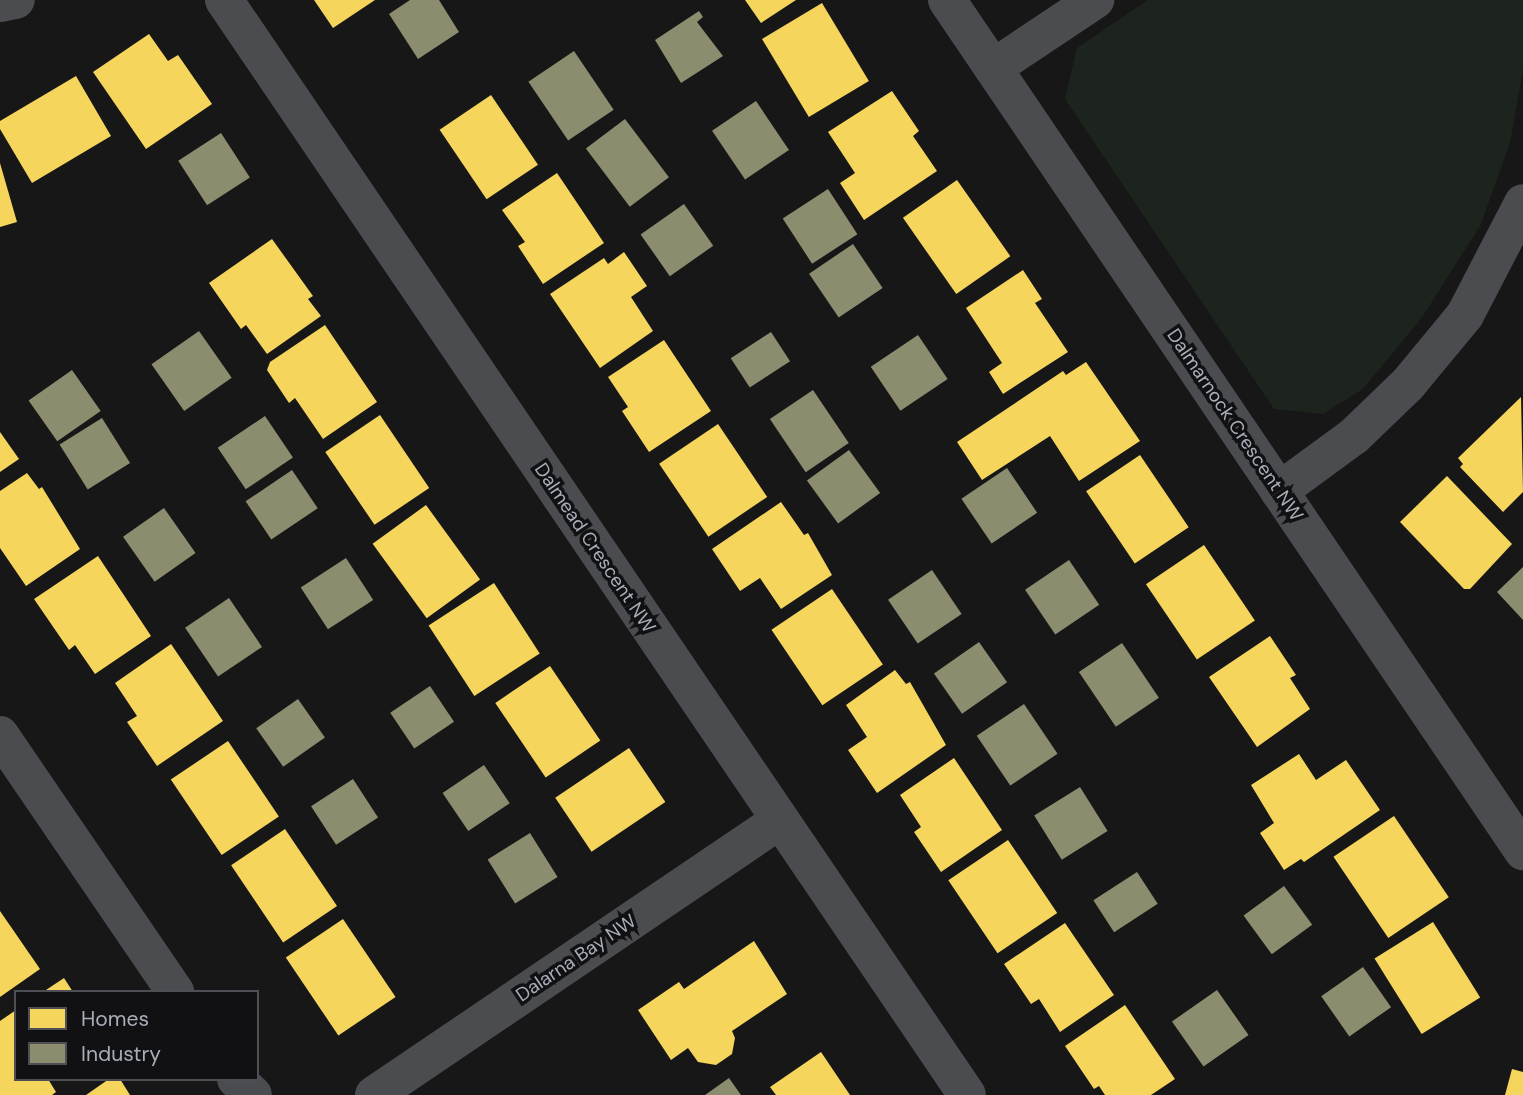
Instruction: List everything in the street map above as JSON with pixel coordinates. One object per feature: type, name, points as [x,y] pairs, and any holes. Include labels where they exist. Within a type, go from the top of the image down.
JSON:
[{"type":"street","points":[[0,3],[16,0]]},
{"type":"street","name":"Dalmead Crescent NW","points":[[224,0],[967,1095]]},
{"type":"street","name":"Dalmarnock Crescent NW","points":[[947,0],[1523,851]]},
{"type":"street","points":[[993,68],[1096,0]]},
{"type":"street","points":[[1279,491],[1354,436],[1408,384],[1465,315],[1523,203]]},
{"type":"street","points":[[0,736],[174,990]]},
{"type":"street","name":"Dalarna Bay NW","points":[[374,1095],[779,821]]},
{"type":"street","points":[[238,1081],[253,1095]]},
{"type":"shaded area","points":[[1148,0],[1523,0],[1523,70],[1510,143],[1480,226],[1423,316],[1363,389],[1323,414],[1274,409],[1065,99],[1077,48]]},
{"type":"building: Homes","points":[[314,0],[375,0],[333,28]]},
{"type":"building: Homes","points":[[745,0],[796,0],[761,23]]},
{"type":"building: Homes","points":[[822,3],[869,81],[809,117],[762,39]]},
{"type":"building: Homes","points":[[149,34],[168,61],[178,55],[212,104],[146,149],[93,72]]},
{"type":"building: Homes","points":[[76,76],[111,136],[32,183],[0,129],[0,121]]},
{"type":"building: Homes","points":[[892,91],[919,131],[913,136],[937,171],[864,220],[840,183],[855,173],[828,132]]},
{"type":"building: Homes","points":[[491,95],[538,165],[487,199],[440,130]]},
{"type":"building: Homes","points":[[0,163],[17,222],[0,227]]},
{"type":"building: Homes","points":[[557,173],[604,243],[543,284],[518,246],[525,242],[502,210]]},
{"type":"building: Homes","points":[[957,180],[1010,256],[956,294],[903,218]]},
{"type":"building: Homes","points":[[272,239],[313,296],[308,299],[321,316],[267,354],[246,325],[241,329],[209,283]]},
{"type":"building: Homes","points":[[624,252],[647,286],[631,297],[653,331],[600,368],[550,294],[604,258],[608,264]]},
{"type":"building: Homes","points":[[1023,270],[1042,299],[1035,303],[1068,352],[1003,394],[989,372],[1002,363],[966,308]]},
{"type":"building: Homes","points":[[325,325],[377,402],[323,439],[295,398],[289,403],[267,370],[270,362]]},
{"type":"building: Homes","points":[[664,340],[711,411],[649,452],[622,411],[628,407],[608,377]]},
{"type":"building: Homes","points":[[1086,362],[1140,441],[1079,481],[1050,436],[982,480],[957,442],[1063,371],[1066,375]]},
{"type":"building: Homes","points":[[1521,397],[1523,492],[1503,512],[1460,467],[1463,464],[1458,458]]},
{"type":"building: Homes","points":[[380,415],[429,488],[374,525],[325,452]]},
{"type":"building: Homes","points":[[718,424],[767,497],[708,537],[659,464]]},
{"type":"building: Homes","points":[[0,432],[19,459],[0,472]]},
{"type":"building: Homes","points":[[1140,455],[1189,527],[1135,563],[1086,491]]},
{"type":"building: Homes","points":[[27,473],[39,489],[42,487],[80,549],[26,586],[0,548],[0,491]]},
{"type":"building: Homes","points":[[1447,476],[1512,544],[1470,589],[1464,589],[1400,522]]},
{"type":"building: Homes","points":[[781,502],[804,535],[808,533],[832,575],[781,609],[760,578],[740,591],[712,549]]},
{"type":"building: Homes","points":[[426,505],[480,579],[427,618],[373,544]]},
{"type":"building: Homes","points":[[1204,545],[1255,620],[1197,660],[1146,584]]},
{"type":"building: Homes","points":[[98,556],[151,636],[95,674],[75,645],[69,650],[34,599]]},
{"type":"building: Homes","points":[[494,583],[540,653],[474,696],[429,625]]},
{"type":"building: Homes","points":[[832,589],[883,664],[822,705],[771,630]]},
{"type":"building: Homes","points":[[1270,636],[1296,675],[1290,678],[1310,709],[1257,747],[1209,677]]},
{"type":"building: Homes","points":[[171,644],[223,721],[157,766],[127,722],[137,716],[115,683]]},
{"type":"building: Homes","points":[[550,666],[600,741],[546,778],[495,703]]},
{"type":"building: Homes","points":[[895,670],[906,684],[910,682],[946,745],[877,793],[848,750],[867,737],[846,705]]},
{"type":"building: Homes","points":[[228,741],[279,816],[222,855],[171,780]]},
{"type":"building: Homes","points":[[629,748],[665,802],[592,852],[555,798]]},
{"type":"building: Homes","points":[[1299,754],[1316,780],[1346,760],[1380,810],[1304,862],[1301,859],[1284,870],[1260,833],[1274,823],[1251,785]]},
{"type":"building: Homes","points":[[954,758],[1002,830],[941,872],[914,832],[921,827],[900,795]]},
{"type":"building: Homes","points":[[1394,816],[1449,897],[1388,938],[1333,857]]},
{"type":"building: Homes","points":[[285,829],[337,906],[283,942],[231,865]]},
{"type":"building: Homes","points":[[1008,840],[1057,913],[998,953],[948,880]]},
{"type":"building: Homes","points":[[0,911],[40,969],[0,997]]},
{"type":"building: Homes","points":[[343,919],[396,997],[338,1036],[286,958]]},
{"type":"building: Homes","points":[[1433,922],[1480,997],[1422,1034],[1374,959]]},
{"type":"building: Homes","points":[[1065,923],[1114,995],[1060,1032],[1039,999],[1031,1004],[1004,964]]},
{"type":"building: Homes","points":[[754,941],[787,994],[732,1031],[735,1038],[732,1054],[716,1065],[698,1062],[688,1048],[671,1060],[638,1010],[679,982],[684,989]]},
{"type":"building: Homes","points":[[64,978],[72,990],[46,990]]},
{"type":"building: Homes","points":[[1125,1005],[1175,1079],[1151,1095],[1105,1095],[1099,1086],[1094,1089],[1065,1046]]},
{"type":"building: Homes","points":[[14,1011],[14,1081],[49,1081],[56,1092],[52,1095],[0,1095],[0,1021]]},
{"type":"building: Homes","points":[[821,1052],[850,1095],[776,1095],[770,1087]]},
{"type":"building: Homes","points":[[1512,1069],[1523,1072],[1523,1095],[1505,1095]]},
{"type":"building: Homes","points":[[106,1081],[121,1081],[130,1095],[86,1095]]},
{"type":"building: Industry","points":[[410,0],[439,0],[459,32],[418,59],[389,14]]},
{"type":"building: Industry","points":[[699,11],[703,17],[697,22],[723,56],[681,83],[655,40]]},
{"type":"building: Industry","points":[[574,51],[614,110],[568,141],[528,82]]},
{"type":"building: Industry","points":[[756,101],[789,150],[745,180],[712,131]]},
{"type":"building: Industry","points":[[625,119],[669,177],[630,207],[586,148]]},
{"type":"building: Industry","points":[[221,133],[250,177],[207,205],[178,161]]},
{"type":"building: Industry","points":[[828,189],[857,234],[812,264],[783,218]]},
{"type":"building: Industry","points":[[684,204],[713,246],[670,276],[641,234]]},
{"type":"building: Industry","points":[[853,244],[883,288],[839,318],[809,274]]},
{"type":"building: Industry","points":[[199,331],[232,378],[184,411],[151,364]]},
{"type":"building: Industry","points":[[771,332],[790,361],[750,387],[731,358]]},
{"type":"building: Industry","points":[[918,335],[948,379],[900,411],[871,367]]},
{"type":"building: Industry","points":[[72,370],[101,411],[57,441],[29,400]]},
{"type":"building: Industry","points":[[813,390],[849,443],[806,472],[770,419]]},
{"type":"building: Industry","points":[[265,416],[293,457],[246,489],[218,448]]},
{"type":"building: Industry","points":[[102,418],[130,463],[88,489],[60,444]]},
{"type":"building: Industry","points":[[849,450],[880,493],[838,523],[807,481]]},
{"type":"building: Industry","points":[[1007,468],[1037,513],[992,544],[961,499]]},
{"type":"building: Industry","points":[[292,470],[318,508],[271,539],[246,501]]},
{"type":"building: Industry","points":[[164,508],[196,553],[155,582],[123,537]]},
{"type":"building: Industry","points":[[346,558],[373,600],[328,629],[301,587]]},
{"type":"building: Industry","points":[[1069,560],[1099,605],[1055,634],[1025,590]]},
{"type":"building: Industry","points":[[1523,567],[1523,620],[1497,592]]},
{"type":"building: Industry","points":[[932,570],[962,614],[918,644],[888,600]]},
{"type":"building: Industry","points":[[229,598],[262,647],[218,677],[185,628]]},
{"type":"building: Industry","points":[[979,642],[1007,682],[962,714],[934,674]]},
{"type":"building: Industry","points":[[1122,643],[1159,698],[1116,727],[1079,672]]},
{"type":"building: Industry","points":[[430,686],[454,722],[414,748],[390,713]]},
{"type":"building: Industry","points":[[298,699],[325,738],[283,767],[256,728]]},
{"type":"building: Industry","points":[[1024,704],[1058,754],[1010,786],[977,736]]},
{"type":"building: Industry","points":[[484,765],[510,803],[468,831],[443,793]]},
{"type":"building: Industry","points":[[353,779],[378,818],[336,845],[311,806]]},
{"type":"building: Industry","points":[[1080,787],[1108,831],[1062,860],[1034,816]]},
{"type":"building: Industry","points":[[530,833],[558,877],[515,904],[488,859]]},
{"type":"building: Industry","points":[[1137,872],[1158,904],[1114,932],[1093,900]]},
{"type":"building: Industry","points":[[1284,886],[1312,925],[1272,954],[1244,915]]},
{"type":"building: Industry","points":[[1363,967],[1391,1007],[1349,1036],[1321,996]]},
{"type":"building: Industry","points":[[1217,990],[1249,1035],[1203,1067],[1172,1022]]},
{"type":"building: Industry","points":[[729,1078],[741,1095],[705,1095]]}]
